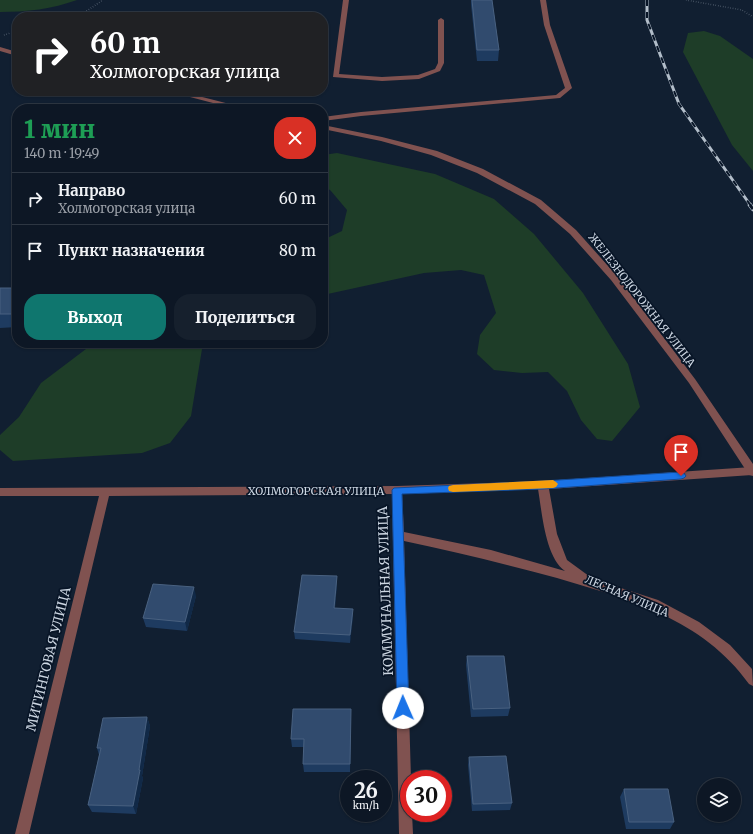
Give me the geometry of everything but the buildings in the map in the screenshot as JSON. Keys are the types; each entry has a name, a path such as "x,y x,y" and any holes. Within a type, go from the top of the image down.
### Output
{"street":[{"path":"346,0 335,76 382,79 419,77 438,70 441,63 440,20"},
{"path":"328,118 558,97 569,88 547,25 543,0"},
{"path":"0,50 12,53"},
{"path":"191,96 224,104"},
{"name":"ЖЕЛЕЗНОДОРОЖНАЯ УЛИЦА","path":"328,128 382,139 434,153 480,171 538,202 573,232 614,278 692,381 753,471"},
{"name":"ХОЛМОГОРСКАЯ УЛИЦА","path":"0,492 397,490 543,485 753,471"},
{"name":"ЛЕСНАЯ УЛИЦА","path":"543,485 551,534 562,563 589,582 654,604 695,626 726,649 753,680"},
{"name":"КОММУНАЛЬНАЯ УЛИЦА","path":"397,490 406,834"},
{"name":"МИТИНГОВАЯ УЛИЦА","path":"22,834 104,492"},
{"path":"399,535 491,555 589,582"}],"path":[{"path":"85,12 103,0"},
{"path":"686,0 742,10 753,17"},
{"path":"0,37 12,33"}],"green space":[{"path":"0,0 77,0 58,6 39,9 0,12"},
{"path":"704,31 720,36 753,59 753,171 732,145 683,52 688,33"},
{"path":"337,153 435,174 494,199 534,234 583,293 628,364 640,407 612,441 597,439 581,420 567,391 548,372 522,373 494,370 477,354 480,335 496,313 484,275 461,270 424,273 328,294 328,238 342,231 347,210 328,188 328,154"},
{"path":"202,348 191,416 170,443 142,453 13,461 0,450 0,435 19,417 41,383 86,349"}],"railway":[{"path":"647,0 647,20 679,104 751,206"},
{"path":"750,205 753,209"}],"slow traffic":[{"path":"453,488 553,484"}],"route":[{"path":"403,708 397,490 543,485 681,476"}]}
